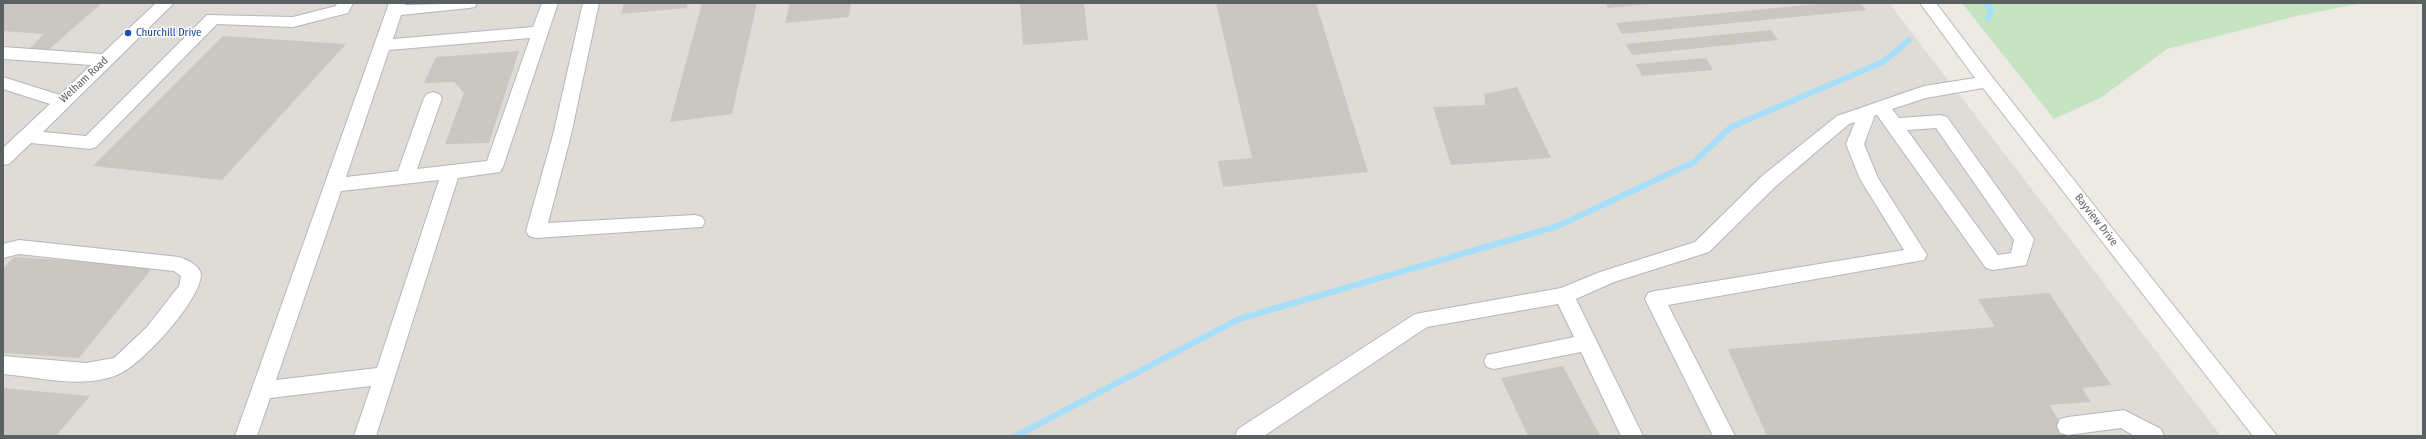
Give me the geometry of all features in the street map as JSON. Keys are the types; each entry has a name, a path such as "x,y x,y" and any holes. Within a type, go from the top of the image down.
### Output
{"street":[{"name":"Welham Road","path":"3,159 61,101 166,3"},
{"path":"26,136 90,143 213,19 294,22 342,9 345,3"},
{"path":"246,436 396,7 469,3"},
{"path":"333,185 494,167 550,3"},
{"path":"591,3 562,135 536,231 695,222"},
{"name":"Bayview Drive","path":"1928,3 1987,82 2266,436"},
{"path":"382,44 540,32"},
{"path":"3,53 106,60"},
{"path":"1246,436 1422,320 1564,295 1607,277 1702,247 1769,181 1843,120 1924,92 1987,82"},
{"path":"3,83 61,101"},
{"path":"405,177 433,98"},
{"path":"1875,109 1894,125 1993,263 2019,260 2024,239 1941,121 1894,125"},
{"path":"1724,436 1655,299 1916,255 1869,179 1855,144 1875,109"},
{"path":"365,436 451,172"},
{"path":"3,251 19,247 179,264 191,274 188,288 134,354 112,369 93,372 3,365"},
{"path":"1564,295 1632,436"},
{"path":"1494,361 1587,344"},
{"path":"262,390 384,376"},
{"path":"2068,426 2124,418 2153,436"}],"shaded area":[{"path":"3,3 1889,3 2221,436 3,436"}],"green space":[{"path":"1962,3 2362,3 2301,15 2167,49 2102,97 2054,119"}],"building":[{"path":"3,3 102,3 47,51 29,49 44,34 3,31"},
{"path":"624,3 688,3 687,8 621,14"},
{"path":"702,3 757,3 732,114 670,122"},
{"path":"790,3 851,3 849,17 785,23"},
{"path":"1020,3 1084,3 1088,40 1023,45"},
{"path":"1216,3 1316,3 1368,172 1223,187 1218,161 1252,158"},
{"path":"1606,3 1651,3 1651,4 1608,8"},
{"path":"1829,3 1860,3 1866,10 1622,34 1616,23"},
{"path":"1771,30 1778,40 1632,55 1626,44"},
{"path":"223,36 346,44 222,180 93,166"},
{"path":"519,51 489,143 445,144 464,93 454,82 424,83 436,57"},
{"path":"1706,58 1713,70 1642,76 1636,64"},
{"path":"1517,87 1551,158 1451,165 1433,107 1485,105 1484,94"},
{"path":"14,257 154,266 79,358 3,353 3,269"},
{"path":"2049,293 2111,385 2082,388 2091,402 2049,405 2069,436 1767,436 1728,349 1995,327 1978,299"},
{"path":"1563,366 1600,436 1528,436 1501,378"},
{"path":"3,388 90,396 56,436 3,436"}],"waterway":[{"path":"1985,3 1992,10 1988,18"},
{"path":"1016,436 1239,319 1558,226 1694,162 1731,127 1883,62 1909,40"}],"place":[{"name":"Churchill Drive","path":"128,33"}]}
